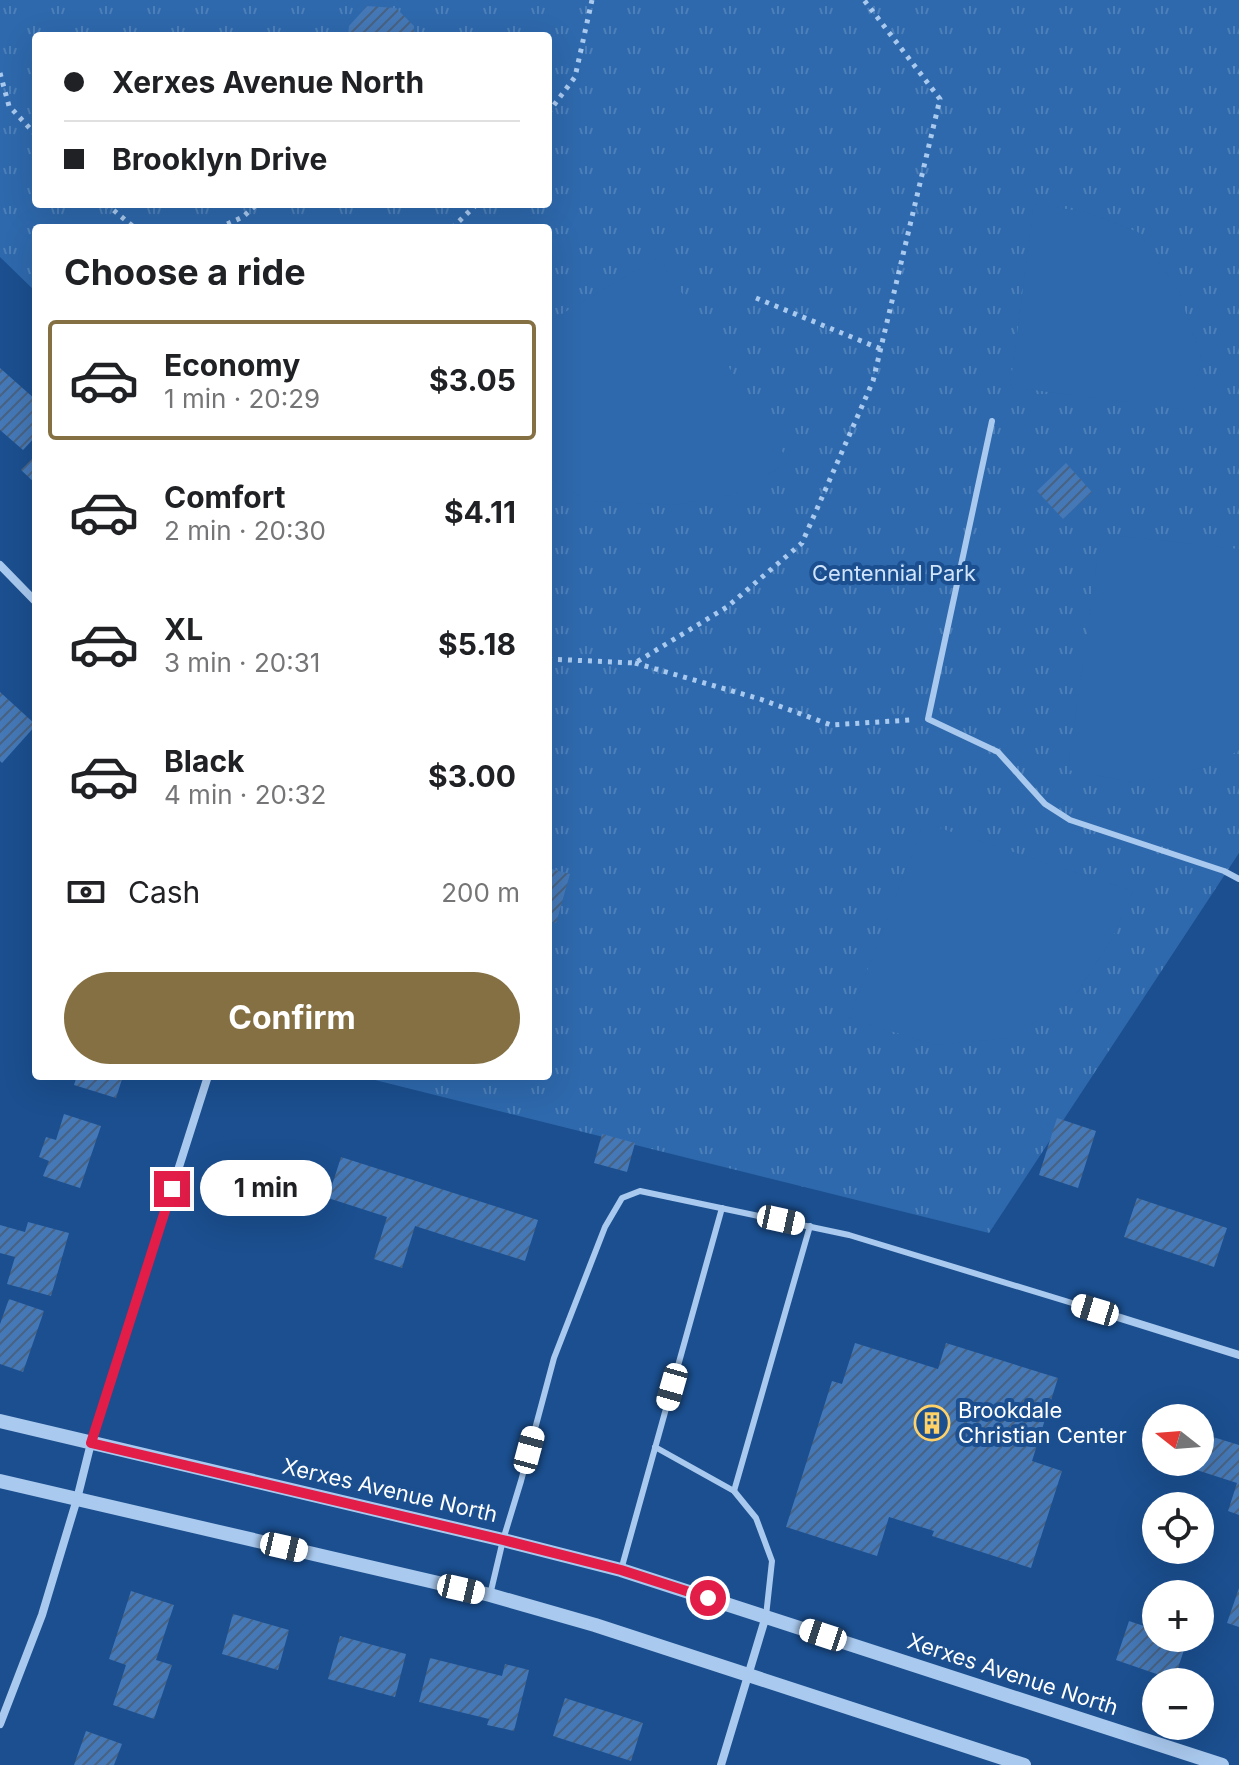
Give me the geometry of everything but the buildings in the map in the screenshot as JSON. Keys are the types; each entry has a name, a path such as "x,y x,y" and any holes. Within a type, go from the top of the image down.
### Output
{"street":[{"path":"0,565 32,598"},
{"path":"0,1724 42,1615 91,1443 207,1080"},
{"path":"1095,1310 1239,1355"},
{"name":"Xerxes Avenue North","path":"0,1421 621,1570 1222,1765"},
{"path":"0,1481 490,1595 595,1625 1024,1765"},
{"path":"721,1765 766,1616"}],"lane":[{"path":"992,421 928,719 998,752 1045,804 1070,820 1224,871 1239,879"},
{"path":"490,1595 554,1358 605,1227 622,1198 640,1191 849,1235 1095,1310"},
{"path":"621,1570 722,1208"},
{"path":"734,1491 810,1226"},
{"path":"655,1447 734,1491 756,1518 772,1561 766,1616"}],"path":[{"path":"552,108 575,77 592,0"},
{"path":"635,663 727,607 802,543 873,381 940,99 864,0"},
{"path":"0,73 9,106 32,131"},
{"path":"111,208 130,224"},
{"path":"227,224 243,217 253,208"},
{"path":"456,224 473,208"},
{"path":"756,298 881,349"},
{"path":"552,659 635,663 760,699 831,725 928,719"}],"green space":[{"name":"Centennial Park","path":"0,0 1239,0 1239,853 989,1233 375,1080 552,1080 552,224 32,224 32,288 0,257"},
{"path":"1034,204 1086,212 1138,232 1178,290 1202,359 1188,410 1010,387"},
{"path":"659,257 789,462 735,494 674,505 588,501 552,479 552,320"},
{"path":"1101,534 1239,549 1239,750 1215,765 1136,783 1068,770"},
{"path":"924,823 1133,891 1113,937 1073,999 1009,1038 935,1045 849,1018"}],"place":[{"name":"Brookdale Christian Center","path":"932,1423"}],"route":[{"path":"172,1189 91,1443 503,1540 621,1570 708,1598"}]}
